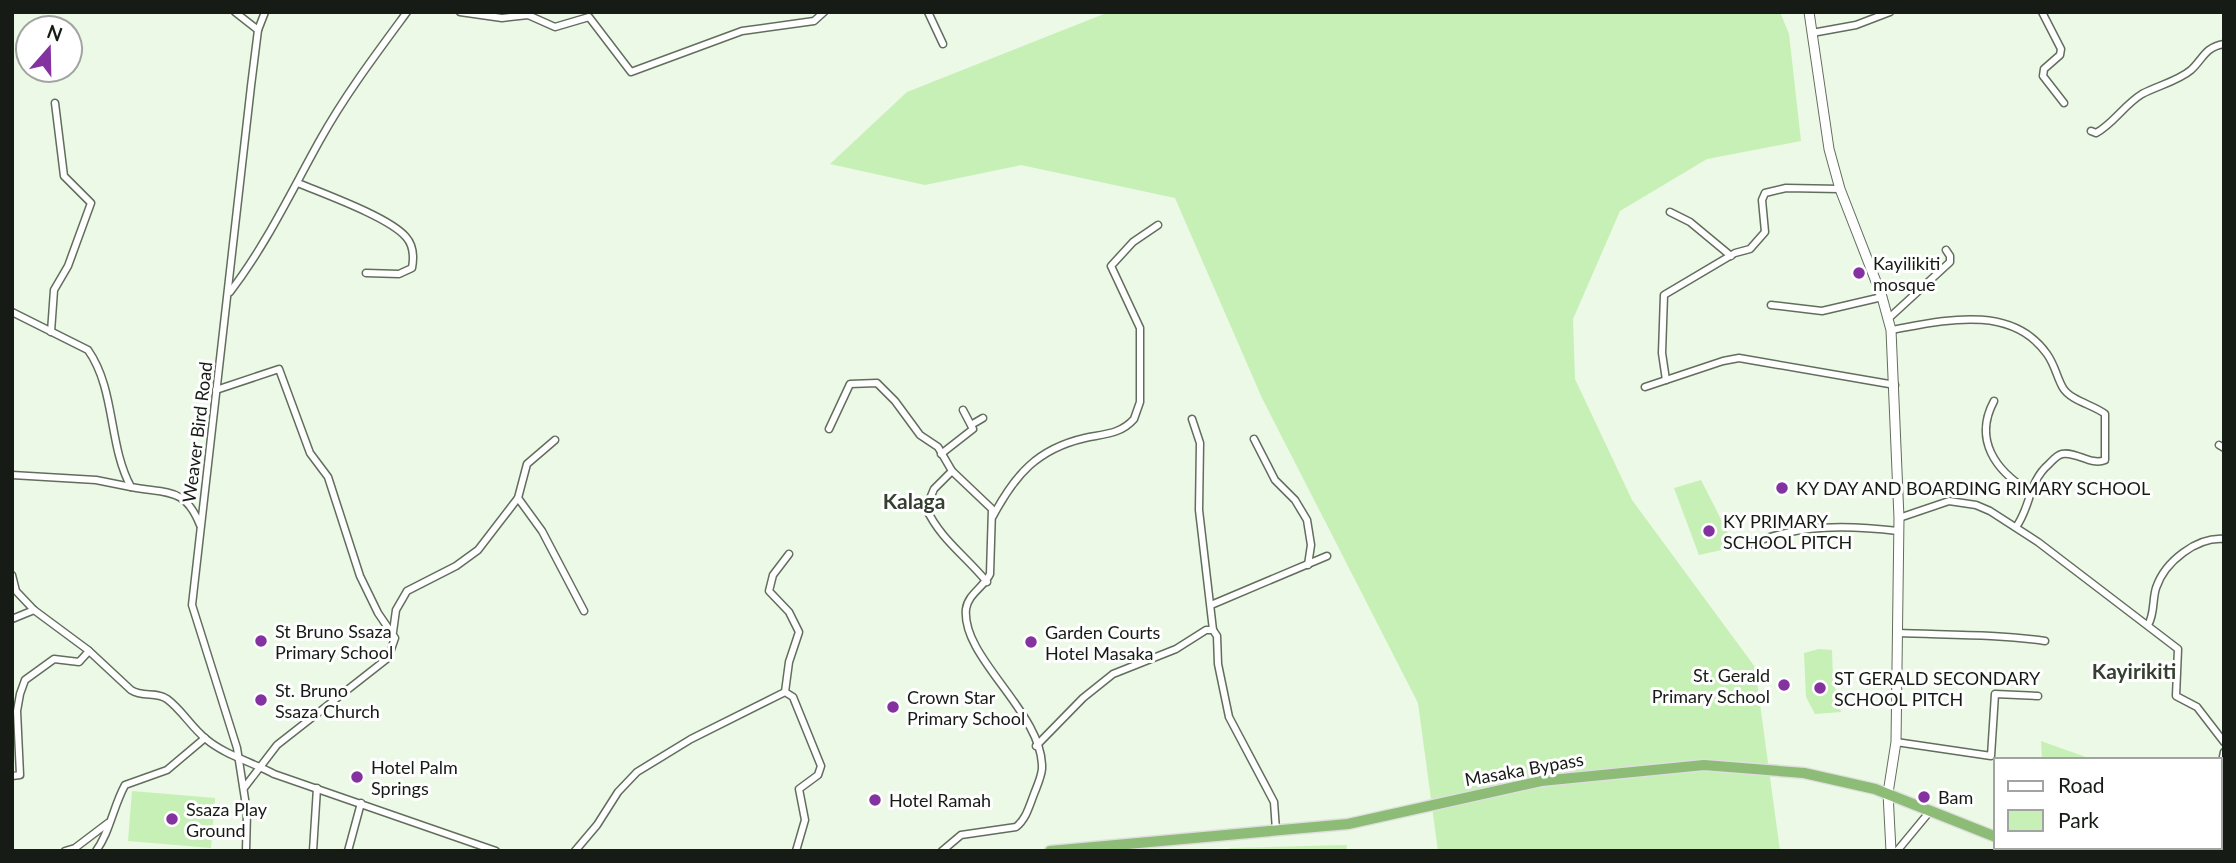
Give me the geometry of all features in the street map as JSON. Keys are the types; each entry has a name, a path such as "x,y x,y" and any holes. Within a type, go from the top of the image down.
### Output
{"highway":[{"name":"Masaka Bypass","path":"1050,851 1276,832 1388,817 1541,781 1704,765 1804,772 1888,793 1994,836"}],"main road":[{"path":"1809,12 1827,136 1840,189 1882,297 1891,330 1896,385 1899,518 1896,742 1888,793 1891,851"}],"street":[{"path":"235,12 258,30"},
{"name":"Weaver Bird Road","path":"246,851 244,788 239,758 191,605 258,30 265,12"},
{"path":"229,293 256,258 358,77 407,12"},
{"path":"460,12 502,18 528,15 555,27 589,17 631,72 687,53 725,36 775,24 814,21 824,12"},
{"path":"928,12 943,44"},
{"path":"1812,33 1856,25 1890,12"},
{"path":"2042,12 2061,49 2060,55 2044,69 2043,76 2064,103"},
{"path":"2091,131 2096,133 2104,129 2140,95 2191,69 2199,57 2213,46 2224,44"},
{"path":"51,331 54,290 68,266 91,203 64,176 55,103"},
{"path":"298,183 345,202 406,237 413,252 412,268 400,274 366,273"},
{"path":"1666,380 1662,353 1664,295 1731,256 1750,249 1763,235 1762,200 1765,193 1786,188 1840,189"},
{"path":"1670,212 1690,222 1731,256"},
{"path":"942,851 961,835 1009,830 1021,823 1041,775 1036,746 1013,698 973,639 967,620 970,598 987,582 990,574 993,516 1012,481 1025,467 1072,442 1111,434 1134,419 1140,402 1140,328 1111,265 1133,242 1158,225"},
{"path":"1889,318 1950,261 1951,256 1946,250"},
{"path":"1771,305 1822,311 1882,297"},
{"path":"12,312 80,345 95,359 119,461 131,487"},
{"path":"1891,330 1964,319 1983,319 2012,326 2046,352 2069,393 2105,414 2105,460 2099,463 2062,454 2040,471 2029,491 2024,515 2015,527"},
{"path":"1645,387 1723,361 1748,358 1896,385"},
{"path":"216,390 279,369 310,453 325,471 360,576 378,613 393,634"},
{"path":"829,429 850,384 877,383 895,401 920,435 987,504 993,516"},
{"path":"1994,401 1987,416 1989,449 2006,477 2029,491"},
{"path":"941,454 973,429 963,410"},
{"path":"971,425 983,418"},
{"path":"1192,419 1200,443 1199,510 1213,630 1217,636 1219,664 1229,716 1274,802 1276,832"},
{"path":"1254,439 1276,480 1296,500 1307,520 1311,545 1308,565"},
{"path":"244,788 285,738 324,711 388,657 394,644 396,610 407,591 456,566 478,550 518,498 527,464 555,440"},
{"path":"953,471 934,489 926,508 940,534 964,554 987,582"},
{"path":"12,475 96,480 181,496 189,501 200,526"},
{"path":"518,498 542,531 584,611"},
{"path":"1899,518 1949,501 1962,502 1990,511 2015,527 2178,649 2176,696 2197,707 2224,742"},
{"path":"1750,544 1775,534 1806,528 1839,526 1898,531"},
{"path":"2148,625 2153,615 2158,583 2168,568 2196,543 2206,539 2224,539"},
{"path":"785,692 789,662 799,632 789,612 769,591 773,575 789,554"},
{"path":"1211,606 1326,556"},
{"path":"12,575 18,595 139,695 155,694 167,698 205,738 239,758 496,851"},
{"path":"12,619 34,610"},
{"path":"1036,746 1083,698 1113,674 1175,649 1206,630 1213,630"},
{"path":"1897,633 1959,636 1994,634 2045,641"},
{"path":"12,776 20,775 17,711 25,680 54,659 79,663 89,651"},
{"path":"575,851 597,825 618,792 637,772 691,739 785,692"},
{"path":"785,692 793,697 821,766 818,775 799,789 805,820 796,851"},
{"path":"1896,742 1991,756 1992,701 1995,694 2038,696"},
{"path":"65,851 75,848 107,822 128,783 167,769 205,738"},
{"path":"313,851 317,788"},
{"path":"348,851 361,803"},
{"path":"1896,851 1931,810"},
{"path":"96,851 107,836 107,822"}],"green space":[{"path":"1109,12 1780,12 1789,34 1801,141 1707,159 1620,211 1573,319 1575,379 1632,500 1755,667 1780,851 1438,851 1418,703 1262,398 1175,198 1021,165 925,185 830,164 907,92"},
{"name":"KY PRIMARY SCHOOL PITCH","path":"1701,480 1735,547 1699,555 1674,488"},
{"name":"ST GERALD SECONDARY SCHOOL PITCH","path":"1819,649 1832,650 1833,679 1841,712 1815,714 1806,697 1804,653"},
{"path":"2041,741 2088,758 2042,758"},
{"name":"Ssaza Play Ground","path":"132,791 215,798 211,848 128,841"},
{"path":"1347,845 1346,851 1221,851 1231,848"}],"place":[{"name":"Kayilikiti mosque","path":"1859,273"},
{"name":"KY DAY AND BOARDING RIMARY SCHOOL","path":"1782,488"},
{"name":"KY PRIMARY SCHOOL PITCH","path":"1709,531"},
{"name":"St Bruno Ssaza Primary School","path":"261,641"},
{"name":"Garden Courts Hotel Masaka","path":"1031,642"},
{"name":"St. Gerald Primary School","path":"1784,685"},
{"name":"ST GERALD SECONDARY SCHOOL PITCH","path":"1820,688"},
{"name":"St. Bruno Ssaza Church","path":"261,700"},
{"name":"Crown Star Primary School","path":"893,707"},
{"name":"Hotel Palm Springs","path":"357,777"},
{"name":"Bam","path":"1924,797"},
{"name":"Hotel Ramah","path":"875,800"},
{"name":"Ssaza Play Ground","path":"172,819"}],"district":[{"name":"Kalaga","path":"914,500"},
{"name":"Kayirikiti","path":"2134,670"}]}
